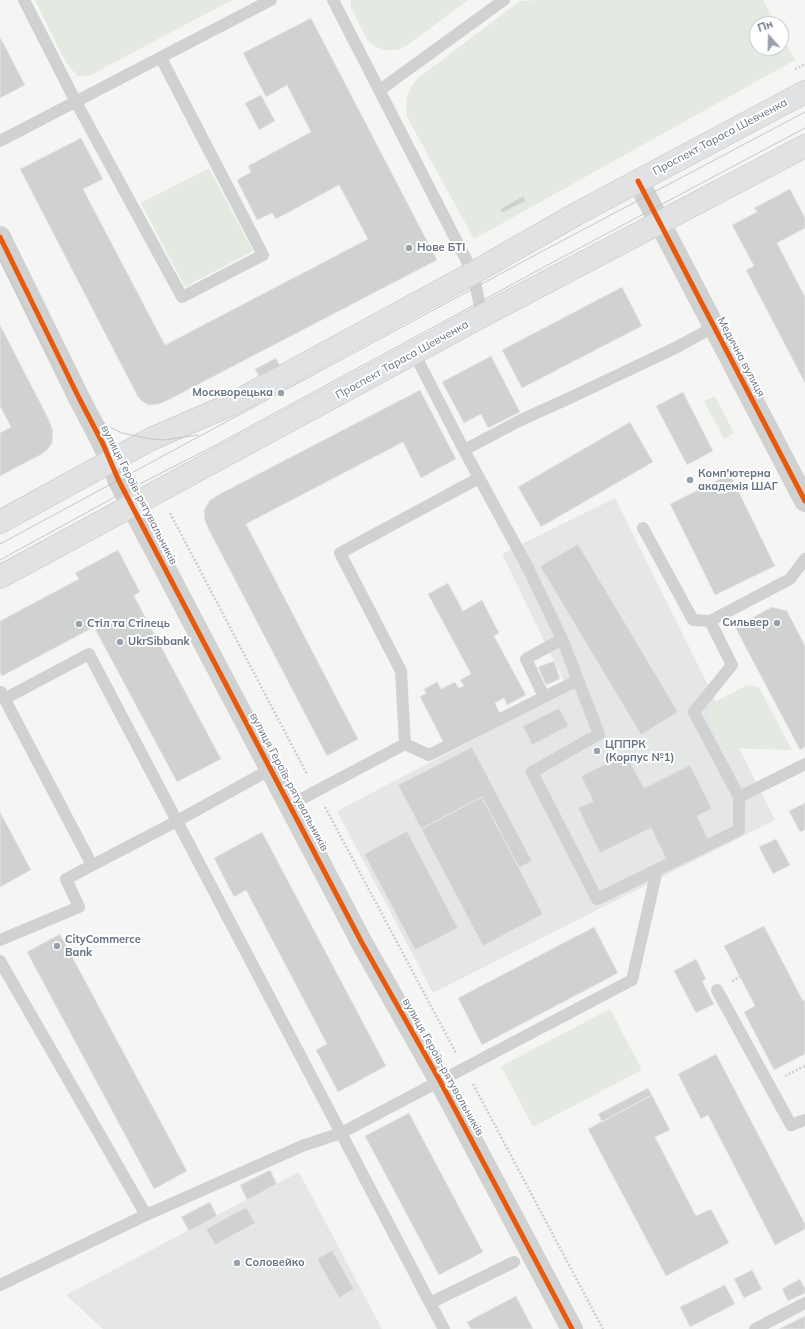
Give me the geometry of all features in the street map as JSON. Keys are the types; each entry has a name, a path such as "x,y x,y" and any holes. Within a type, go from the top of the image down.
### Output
{"main road":[{"name":"Проспект Тараса Шевченка","path":"0,522 151,439 232,404 472,273 580,212 805,92"},
{"name":"Проспект Тараса Шевченка","path":"0,577 482,316 805,146"}],"street":[{"name":"Медична вулиця","path":"638,181 805,500"},
{"name":"вулиця Героїв-рятувальників","path":"0,237 103,444 110,462 132,506 362,943 440,1081 572,1329"}],"lane":[{"path":"24,0 76,102 182,297 263,255 161,58"},
{"path":"0,142 271,0"},
{"path":"333,0 472,273 482,316"},
{"path":"380,90 504,0"},
{"path":"464,450 521,420 650,360 714,327"},
{"path":"414,353 464,450 528,568 562,639 599,734 532,772 597,899 739,830 739,797 694,712 732,666 710,621"},
{"path":"405,744 402,671 340,552 479,478"},
{"path":"643,528 693,620 710,621 790,579 805,559"},
{"path":"544,697 526,659 562,639"},
{"path":"92,865 2,695 89,654 444,1329"},
{"path":"405,744 430,756 578,680"},
{"path":"290,805 405,744"},
{"path":"739,797 805,764"},
{"path":"0,940 79,907 66,879 177,821 271,769"},
{"path":"0,1285 146,1215 302,1146 340,1133 632,980 657,870"},
{"path":"0,962 146,1215"},
{"path":"717,990 791,1125 805,1120"},
{"path":"430,1303 514,1262"},
{"path":"755,1329 805,1303"}],"path":[{"path":"170,514 603,1329"},
{"path":"769,1084 805,1066"}],"shaded area":[{"path":"35,0 232,0 89,76 77,76 64,59"},
{"path":"351,0 468,0 409,44 398,50 384,50 374,46 366,38 351,7"},
{"path":"763,0 772,16 749,16 749,56 789,56 789,49 795,60 474,239 407,117 407,97 411,87 417,79 520,1"},
{"path":"209,168 253,251 185,287 141,203"},
{"path":"715,396 734,433 724,439 704,401"},
{"name":"ЦППРК (Корпус №1)","path":"615,498 775,820 433,993 337,811 568,690 502,554"},
{"path":"747,685 759,687 792,750 724,748 712,727 708,712 715,702"},
{"path":"610,1009 642,1070 533,1127 501,1066"},
{"name":"Соловейко","path":"299,1172 382,1329 103,1329 66,1295"}],"building":[{"path":"311,18 437,260 170,399 159,404 149,405 138,397 20,169 81,138 103,179 83,189 165,345 368,239 339,185 276,219 272,213 257,220 237,180 251,172 248,166 311,132 287,85 266,97 243,53"},
{"path":"0,37 25,85 0,98"},
{"path":"261,95 275,121 259,130 245,103"},
{"path":"790,189 805,218 805,228 777,243 805,297 805,383 746,270 754,266 732,225 757,212 754,208"},
{"path":"523,196 526,201 502,213 500,209"},
{"path":"622,287 642,326 522,388 502,350"},
{"path":"0,325 48,418 53,431 52,443 48,449 42,454 0,476 0,433 11,427 0,406"},
{"path":"491,356 520,412 488,428 481,414 464,423 442,382"},
{"path":"276,358 282,370 261,381 255,369"},
{"path":"420,390 456,459 421,478 403,442 246,524 358,739 327,756 209,530 205,521 204,510 210,500 218,495"},
{"path":"683,392 713,451 687,465 656,406"},
{"path":"630,422 653,462 541,527 518,487"},
{"path":"730,474 775,566 715,595 670,504"},
{"path":"578,544 678,712 641,735 540,566"},
{"path":"118,550 140,592 134,596 221,759 177,782 94,627 2,676 0,672 0,621 79,579 75,573"},
{"path":"448,583 463,611 482,600 499,633 494,636 526,695 507,705 504,698 495,703 502,718 446,747 420,697 426,693 424,689 437,682 441,689 455,682 459,688 464,686 460,680 471,674 428,594"},
{"path":"772,607 787,611 805,646 805,747 800,750 735,627"},
{"path":"554,661 560,679 546,685 538,667"},
{"path":"559,708 569,726 532,745 523,726"},
{"path":"472,747 532,861 519,868 482,797 421,829 398,785"},
{"path":"626,754 644,788 690,765 712,809 697,816 710,843 668,863 651,828 600,853 578,808 593,801 581,776"},
{"path":"482,797 543,914 483,946 421,829"},
{"path":"805,803 805,830 800,832 789,811"},
{"path":"0,812 31,870 0,887"},
{"path":"407,831 458,928 415,950 364,854"},
{"path":"262,832 386,1066 338,1092 316,1050 327,1044 246,890 234,897 214,858"},
{"path":"776,839 790,865 773,874 759,847"},
{"path":"764,926 803,1001 805,1000 805,1054 774,1070 744,1012 755,1006 724,946"},
{"path":"594,927 618,973 482,1045 458,998"},
{"path":"60,934 187,1171 154,1189 27,952"},
{"path":"696,959 706,979 702,981 714,1004 696,1013 674,971"},
{"path":"716,1054 805,1224 805,1229 775,1245 708,1115 701,1119 678,1074"},
{"path":"648,1088 652,1095 602,1122 598,1114"},
{"path":"652,1095 670,1130 655,1137 696,1216 711,1209 729,1243 666,1276 588,1129"},
{"path":"409,1113 483,1252 439,1275 365,1136"},
{"path":"270,1170 277,1184 247,1200 240,1185"},
{"path":"210,1202 217,1216 189,1231 181,1217"},
{"path":"246,1207 255,1223 215,1245 206,1229"},
{"path":"332,1250 354,1289 339,1298 317,1259"},
{"path":"752,1270 762,1289 744,1298 734,1279"},
{"path":"800,1279 805,1289 805,1293 788,1301 782,1289"},
{"path":"725,1285 735,1304 690,1327 680,1307"},
{"path":"516,1296 533,1329 471,1329 467,1322"},
{"path":"805,1316 805,1329 779,1329"}],"tram line":[{"path":"0,544 539,253 805,112"},
{"path":"0,560 124,492 214,446 805,128"},
{"path":"0,260 60,378 107,426 122,433 151,439 164,440 198,435"}],"cycle path":[{"path":"638,181 805,501"},
{"path":"0,237 103,444 118,479 132,506 362,943 440,1081 572,1329"}],"place":[{"name":"Нове БТІ","path":"409,248"},
{"name":"Москворецька","path":"281,393"},
{"name":"Комп'ютерна академія ШАГ","path":"690,480"},
{"name":"Сильвер","path":"777,623"},
{"name":"Стіл та Стілець","path":"79,624"},
{"name":"UkrSibbank","path":"120,642"},
{"name":"ЦППРК (Корпус №1)","path":"597,751"},
{"name":"CityCommerce Bank","path":"57,946"},
{"name":"Соловейко","path":"237,1263"}]}
